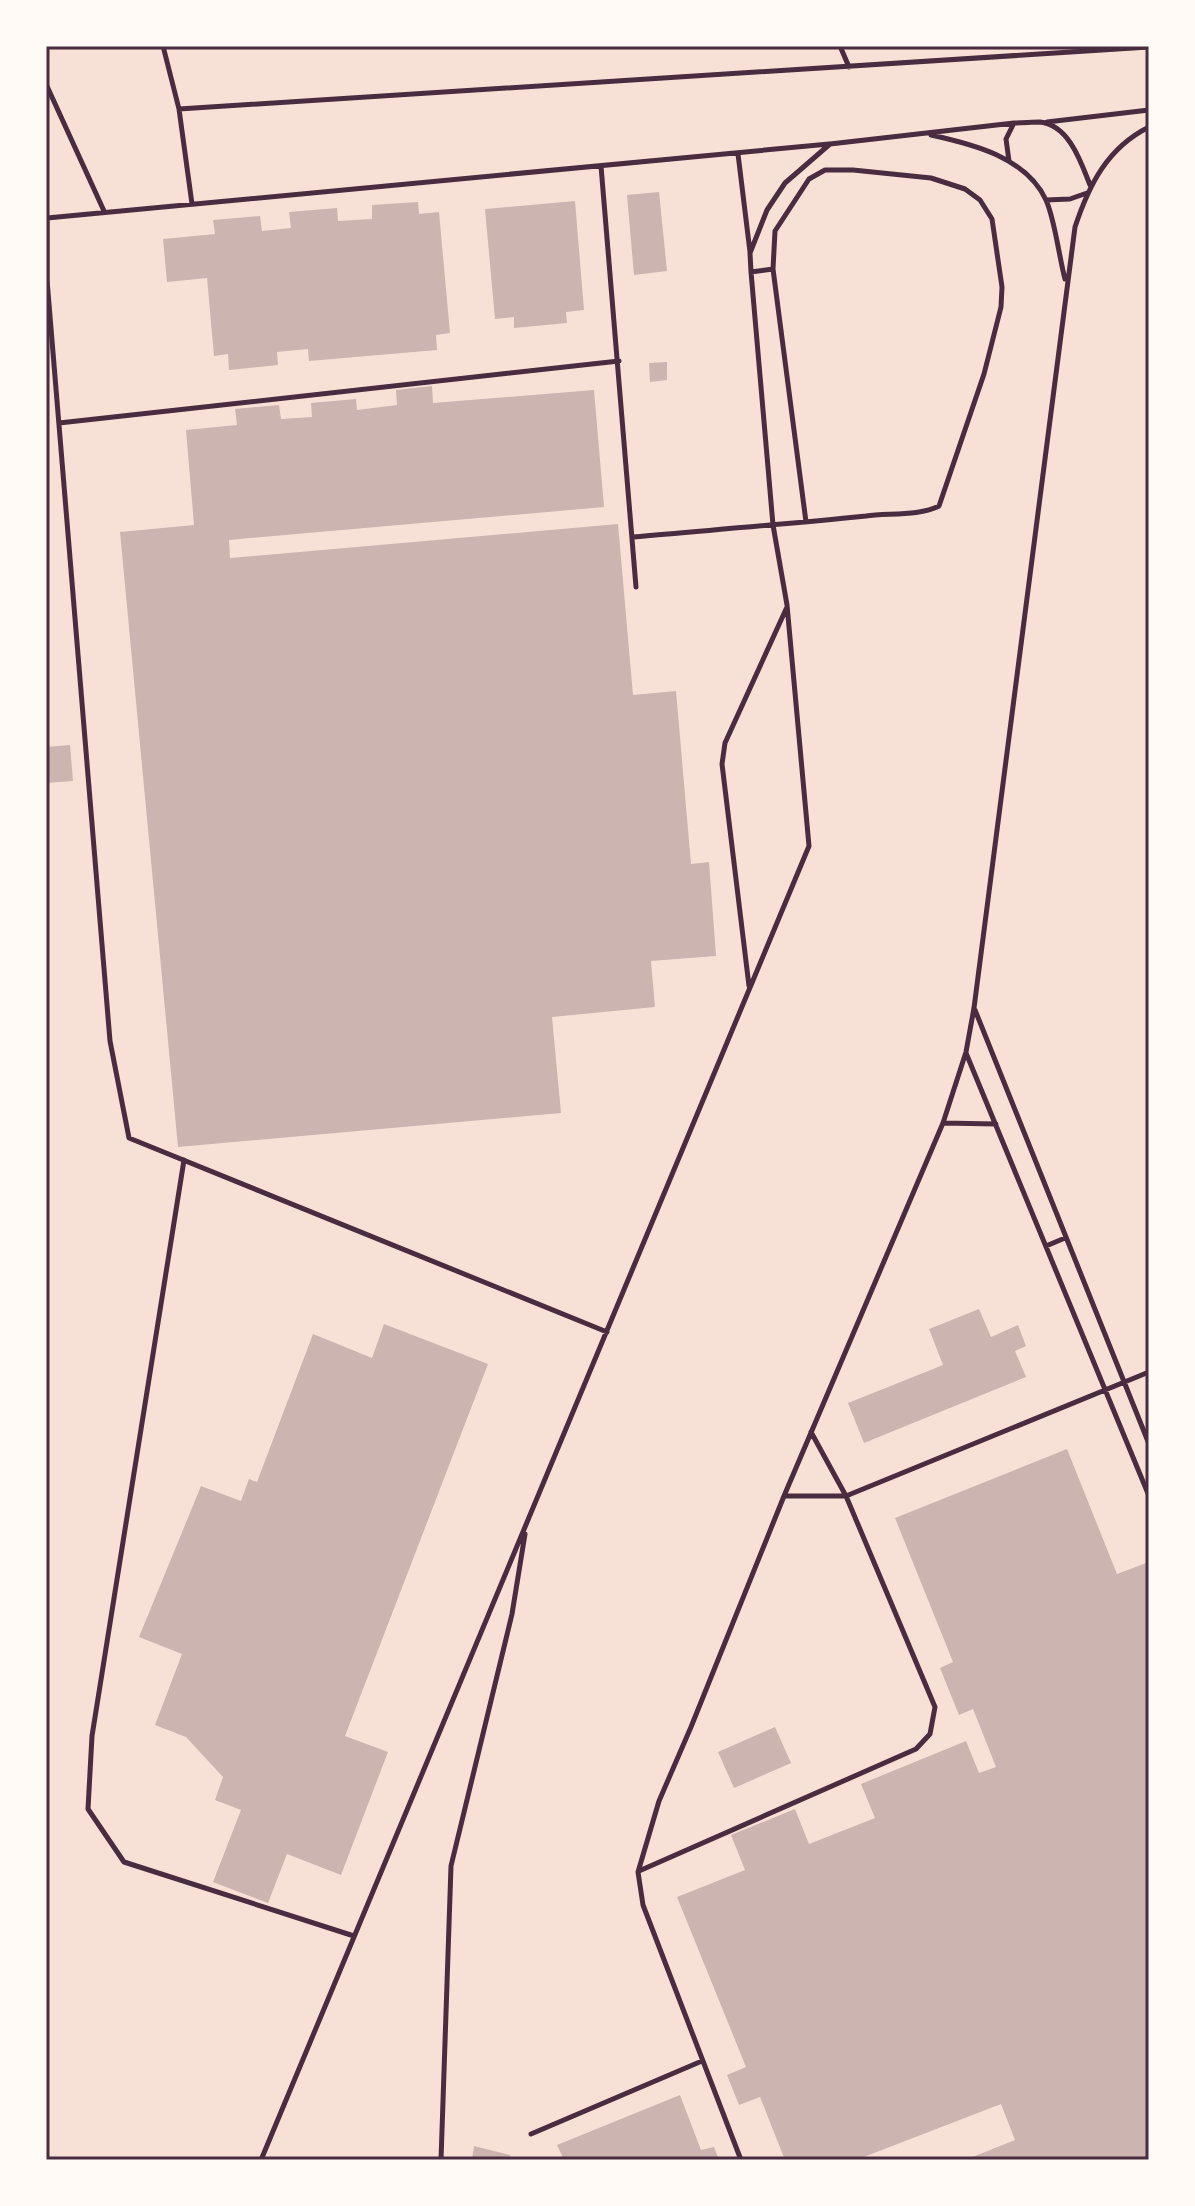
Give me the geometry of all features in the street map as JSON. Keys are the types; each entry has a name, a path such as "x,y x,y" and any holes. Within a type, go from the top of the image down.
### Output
{"lane":[{"path":"163,46 179,109 192,204"},
{"path":"840,46 849,67"},
{"path":"179,109 1149,47"},
{"path":"46,84 104,211"},
{"path":"607,1332 129,1138 110,1041 47,280 47,218 738,154 928,134 957,128 1149,110"},
{"path":"1044,122 1061,131 1072,145 1090,185"},
{"path":"1009,162 1006,139 1014,123"},
{"path":"741,2160 643,1905 638,1872 659,1801 784,1496 943,1123 966,1052 1075,227 1090,185 1110,155 1136,133 1149,127"},
{"path":"928,134 962,142 1009,162 1023,172 1046,200 1066,284"},
{"path":"750,253 767,210 785,183 830,144"},
{"path":"261,2160 809,846 787,605 773,525 750,253 738,154"},
{"path":"601,166 636,587"},
{"path":"633,537 806,522 939,506 984,374 1001,307 1002,287 992,219 980,200 965,189 931,178 825,170 809,179 775,231 773,269 806,522"},
{"path":"1046,200 1070,199 1087,193"},
{"path":"751,272 773,269"},
{"path":"59,423 619,361"},
{"path":"749,987 722,764 725,743 787,605"},
{"path":"974,1008 1149,1444"},
{"path":"966,1052 1149,1496"},
{"path":"943,1123 996,1124"},
{"path":"184,1160 92,1736 88,1809 124,1862 354,1936"},
{"path":"1046,1246 1065,1238"},
{"path":"784,1496 846,1496 1149,1372"},
{"path":"638,1872 916,1749 930,1734 935,1707 846,1496 811,1432"},
{"path":"441,2160 451,1866 512,1614 527,1523"},
{"path":"531,2134 702,2061"}],"building":[{"path":"659,192 667,271 634,275 627,195"},
{"path":"575,201 584,310 566,312 567,323 514,328 514,317 495,319 485,209"},
{"path":"418,202 419,214 439,212 450,333 436,335 437,350 309,361 308,349 277,352 278,365 229,370 228,354 214,356 207,278 167,282 163,239 215,234 213,220 260,216 262,231 291,228 289,212 337,208 338,221 372,219 372,205"},
{"path":"667,362 667,380 650,382 649,363"},
{"path":"432,386 433,403 594,390 604,507 229,540 230,558 618,524 633,695 676,691 691,864 709,862 716,956 651,961 655,1007 552,1017 561,1113 178,1147 120,532 194,525 186,430 237,425 235,409 279,405 281,419 312,417 311,403 356,399 357,410 397,405 396,390"},
{"path":"70,745 73,781 46,783 46,747"},
{"path":"979,1309 991,1337 1018,1325 1026,1346 1015,1351 1026,1377 864,1443 848,1403 943,1365 929,1329"},
{"path":"384,1324 488,1364 345,1736 388,1752 341,1875 287,1854 268,1903 213,1882 241,1810 215,1800 223,1777 186,1737 155,1725 182,1654 139,1637 201,1486 241,1501 249,1479 257,1482 313,1334 372,1358"},
{"path":"1067,1449 1117,1574 1149,1562 1149,2160 965,2160 1015,2140 1001,2104 856,2160 785,2160 760,2097 739,2105 727,2075 746,2067 677,1897 745,1870 731,1835 795,1809 809,1844 875,1818 861,1784 966,1741 979,1773 996,1767 973,1709 959,1715 940,1668 953,1662 895,1518"},
{"path":"775,1727 791,1763 734,1788 718,1752"},
{"path":"680,2095 701,2150 714,2147 719,2160 564,2160 557,2145"},
{"path":"474,2146 510,2155 509,2160 472,2160"}]}
